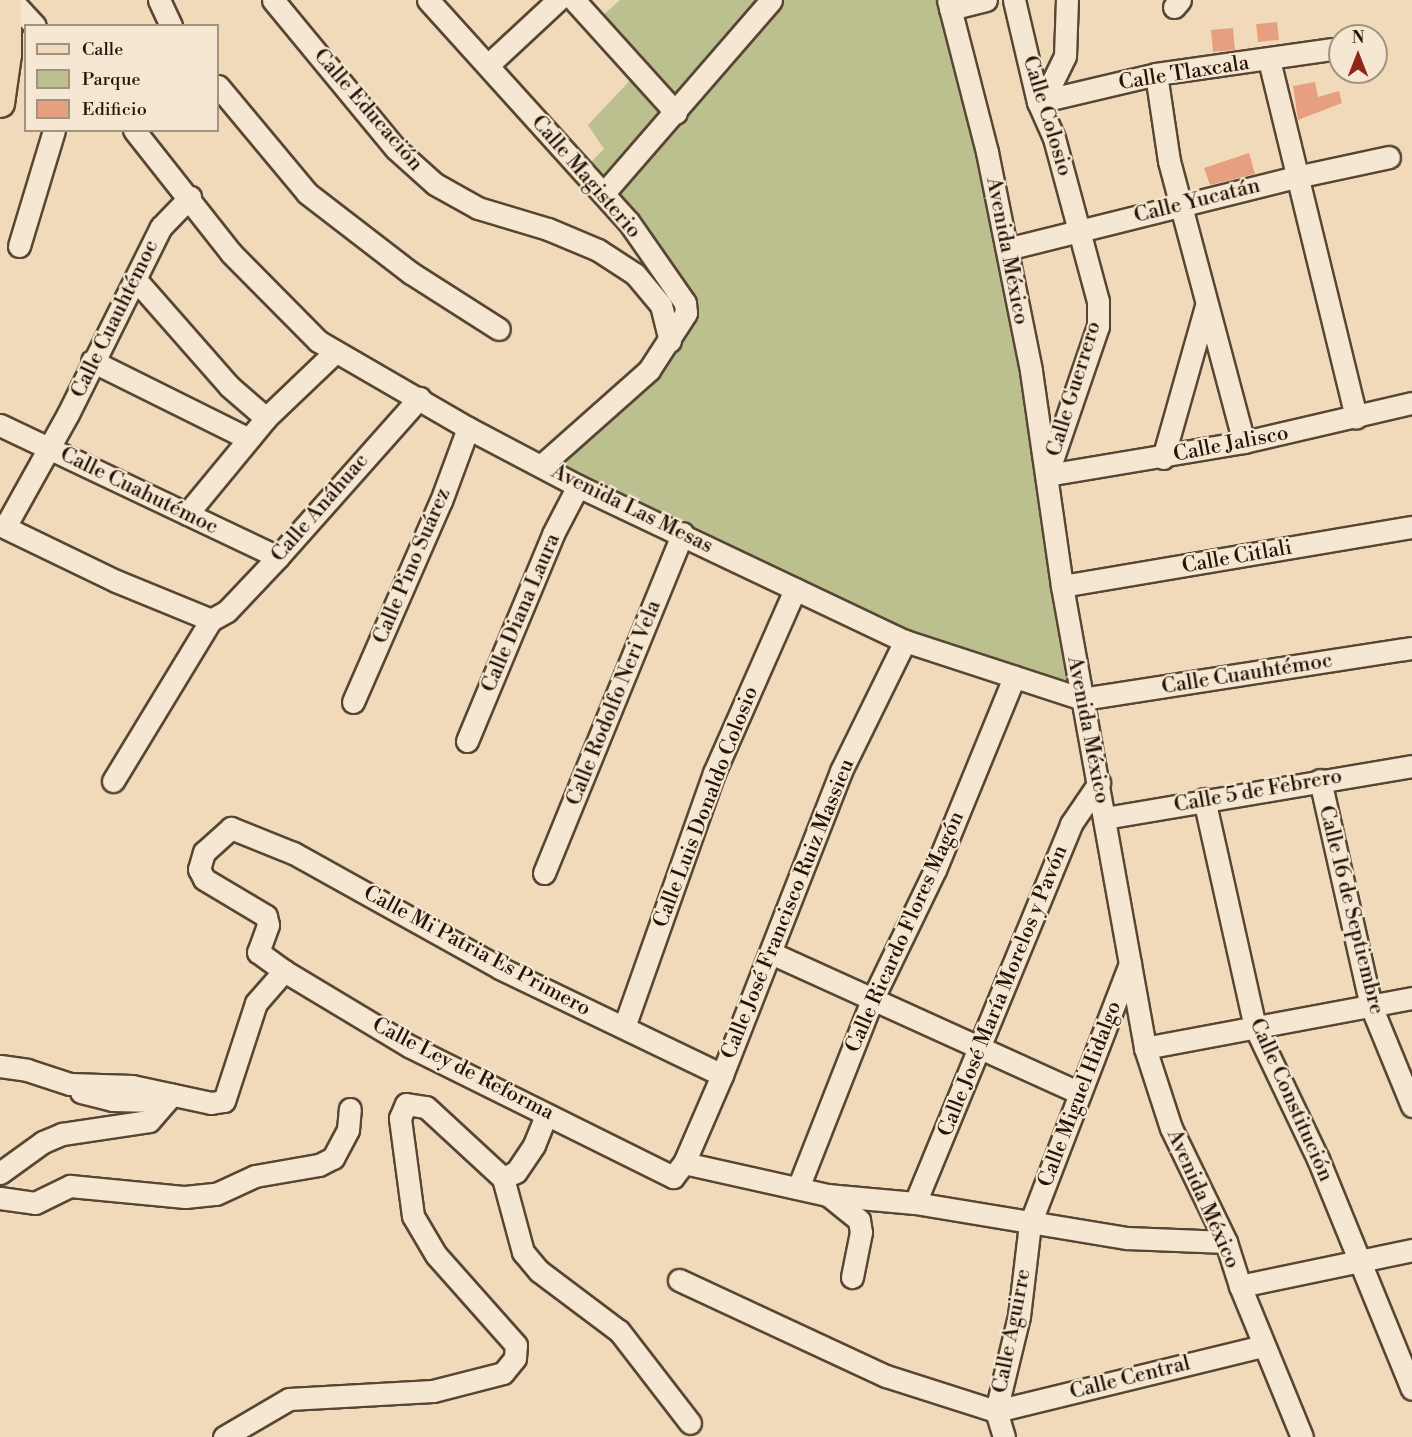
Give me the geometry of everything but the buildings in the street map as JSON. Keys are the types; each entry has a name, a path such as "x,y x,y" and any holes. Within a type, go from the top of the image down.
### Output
{"main road":[{"path":"0,103 7,54 9,0"}],"street":[{"path":"9,0 33,24"},
{"path":"159,0 170,24"},
{"name":"Calle Educación","path":"273,0 396,148 435,184 478,208 548,229 598,250 635,274 661,305 670,341"},
{"name":"Calle Magisterio","path":"428,0 628,221 685,303 686,313 670,341 649,370 542,465"},
{"path":"488,65 558,0"},
{"path":"574,0 676,113"},
{"path":"604,194 771,0"},
{"path":"949,4 986,0"},
{"name":"Calle Colosio","path":"1014,0 1041,101 1082,231"},
{"path":"1041,101 1065,56 1067,0"},
{"name":"Avenida México","path":"949,4 987,153 1007,249 1047,475 1062,586 1145,1048 1171,1128 1226,1242 1263,1346 1302,1437"},
{"name":"Calle Tlaxcala","path":"1041,101 1156,74 1269,60 1328,50"},
{"path":"1269,60 1356,418"},
{"path":"1156,74 1161,124 1180,205 1244,442"},
{"path":"219,87 306,193 411,273 499,329"},
{"path":"19,246 53,132"},
{"name":"Avenida Las Mesas","path":"136,132 190,197 231,253 318,341 335,352 468,428 578,486 683,533 905,641 1014,677"},
{"name":"Calle Yucatán","path":"1007,249 1296,177 1389,157"},
{"name":"Calle Cuauhtémoc","path":"2,526 48,447 136,280 161,227 190,197"},
{"name":"Calle Guerrero","path":"1047,475 1098,326 1098,301 1082,231"},
{"path":"136,280 229,386 266,418"},
{"path":"1163,458 1207,303"},
{"path":"187,514 266,418 335,352"},
{"path":"92,362 249,439"},
{"name":"Calle Anáhuac","path":"112,781 215,618 278,557 418,398"},
{"name":"Calle Jalisco","path":"1047,475 1163,458 1356,418 1412,403"},
{"name":"Calle Cuahutémoc","path":"0,425 278,557"},
{"name":"Calle Pino Suárez","path":"353,702 441,501 468,428"},
{"name":"Calle Diana Laura","path":"467,741 548,545 578,486"},
{"path":"2,526 116,582 215,618"},
{"name":"Calle Citlali","path":"1062,586 1412,527"},
{"name":"Calle Rodolfo Neri Vela","path":"544,873 683,533"},
{"name":"Calle Luis Donaldo Colosio","path":"624,1027 714,773 795,589"},
{"name":"Calle José Francisco Ruiz Massieu","path":"679,1170 722,1075 842,771 905,641"},
{"name":"Calle Cuauhtémoc","path":"1082,699 1412,648"},
{"path":"1014,677 1082,699"},
{"name":"Calle Ricardo Flores Magón","path":"798,1188 873,998 935,870 1014,677"},
{"name":"Calle 5 de Febrero","path":"1105,818 1204,799 1412,766"},
{"name":"Calle 16 de Septiembre","path":"1320,780 1371,1006 1412,1106"},
{"name":"Calle José María Morelos y Pavón","path":"915,1203 1071,824 1099,783"},
{"name":"Calle Constitución","path":"1204,799 1255,1027 1318,1159 1412,1389"},
{"name":"Calle Mi Patria Es Primero","path":"258,952 268,925 266,916 204,879 199,869 204,852 231,828 293,853 500,968 722,1075"},
{"name":"Calle Ley de Reforma","path":"258,952 284,971 409,1046 546,1115 554,1115 679,1170 798,1188 827,1195 915,1203 1030,1224 1127,1238 1226,1242"},
{"path":"771,953 1080,1093"},
{"name":"Calle Miguel Hidalgo","path":"1030,1224 1130,964"},
{"path":"0,1066 27,1070 70,1084 86,1096 170,1098 211,1103 224,1101 256,1004 284,971"},
{"path":"1145,1048 1412,998"},
{"path":"0,1173 43,1142 62,1134 149,1121 170,1098"},
{"path":"224,1437 289,1399 433,1391 503,1373 515,1358 516,1345 436,1255 412,1216 399,1136 400,1118 406,1104 426,1107 502,1178 523,1252 539,1271 619,1330 690,1423"},
{"path":"0,1198 21,1204 35,1203 70,1186 185,1197 216,1194 255,1176 319,1165 333,1158 348,1130 350,1109"},
{"path":"502,1178 516,1172 534,1144 546,1115"},
{"path":"827,1195 859,1220 861,1232 852,1277"},
{"name":"Calle Aguirre","path":"1004,1437 996,1411 1019,1316 1030,1224"},
{"path":"1240,1286 1412,1250"},
{"path":"679,1280 886,1376 996,1411"},
{"name":"Calle Central","path":"996,1411 1263,1346"}],"green space":[{"path":"620,0 948,0 987,152 1082,699 905,641 542,465 592,421 686,313 582,171 604,149 588,125 637,73 594,23"}]}
